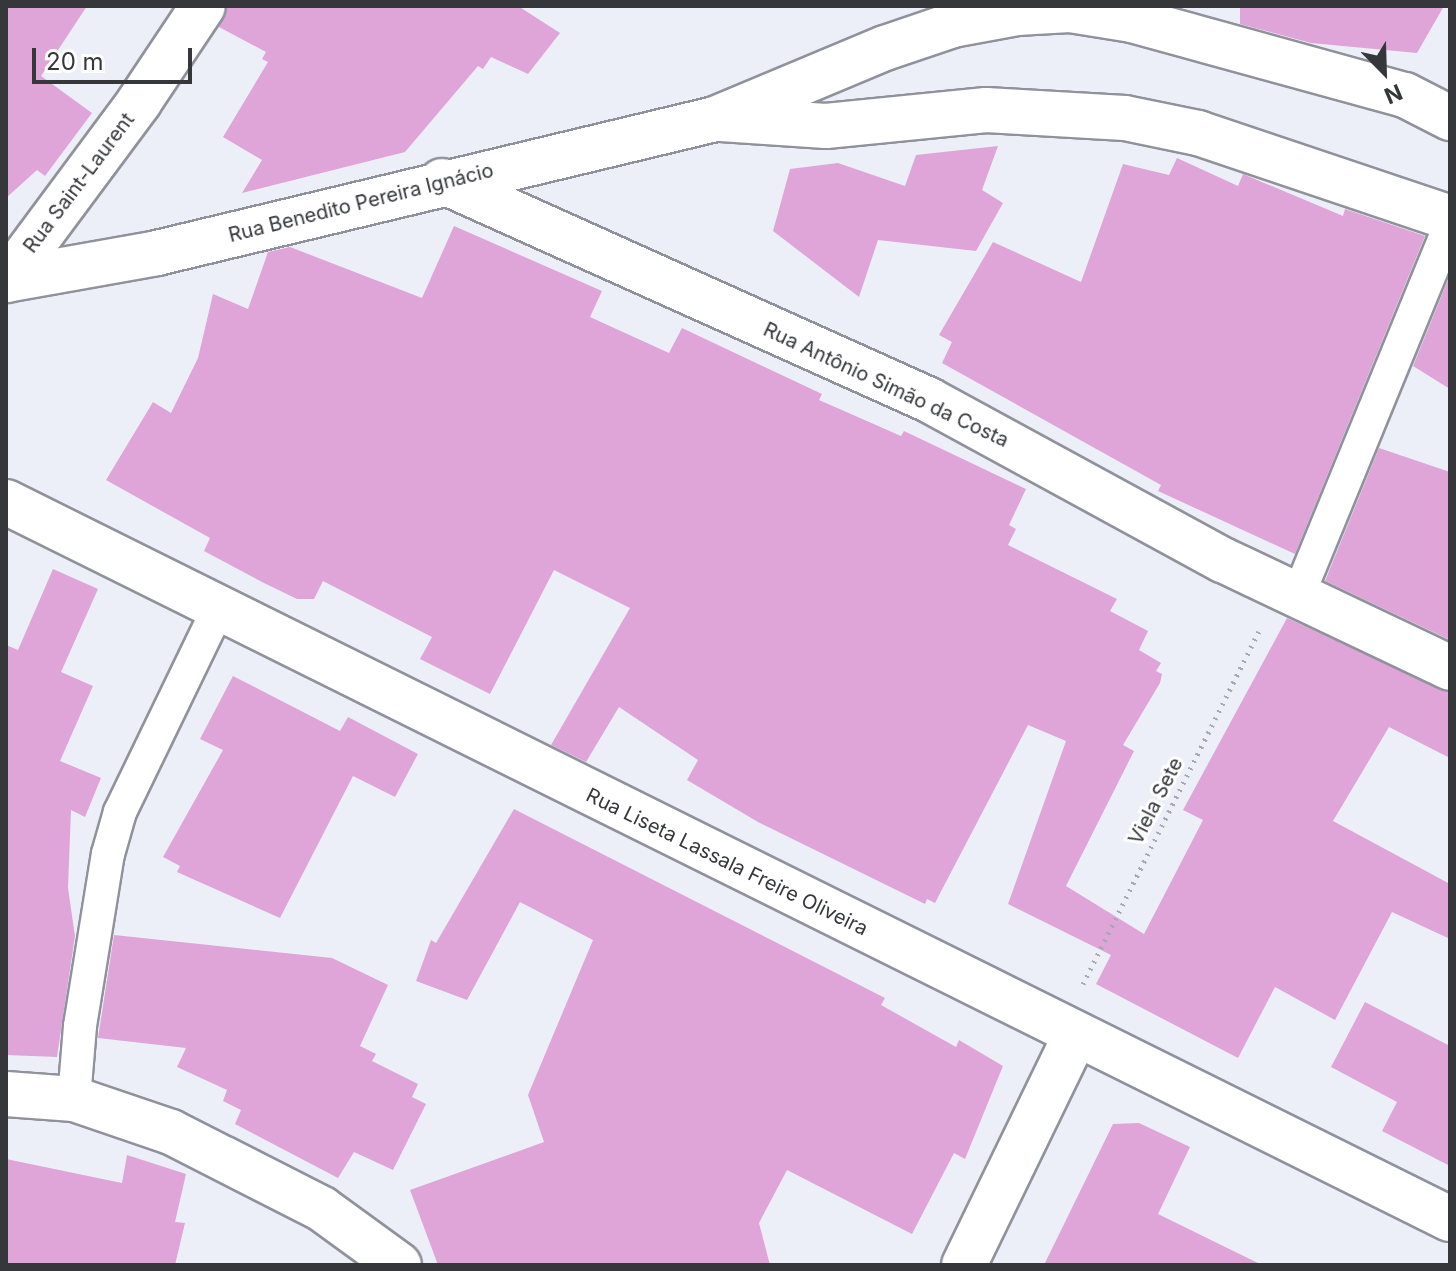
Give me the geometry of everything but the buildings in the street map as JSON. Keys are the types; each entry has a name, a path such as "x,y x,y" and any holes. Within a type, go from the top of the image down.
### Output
{"street":[{"name":"Rua Saint-Laurent","path":"6,280 131,113 203,6"},
{"path":"715,119 953,25 1017,13 1070,10 1273,55 1405,95 1450,118"},
{"path":"715,119 826,126 986,110 1125,118 1198,133 1450,218"},
{"name":"Rua Benedito Pereira Ignácio","path":"6,280 172,249 442,181 715,119"},
{"name":"Rua Antônio Simão da Costa","path":"442,181 929,400 1289,592 1450,668"},
{"name":"Rua Liseta Lassala Freire Oliveira","path":"6,502 220,605 1067,1033 1450,1219"},
{"path":"964,1265 1067,1033"},
{"path":"6,1094 74,1099 171,1132 246,1167 362,1233 399,1265"}],"lane":[{"path":"1289,592 1450,225"},
{"path":"74,1099 80,1026 116,826 220,605"}],"path":[{"name":"Viela Sete","path":"1067,1033 1289,592"}]}
